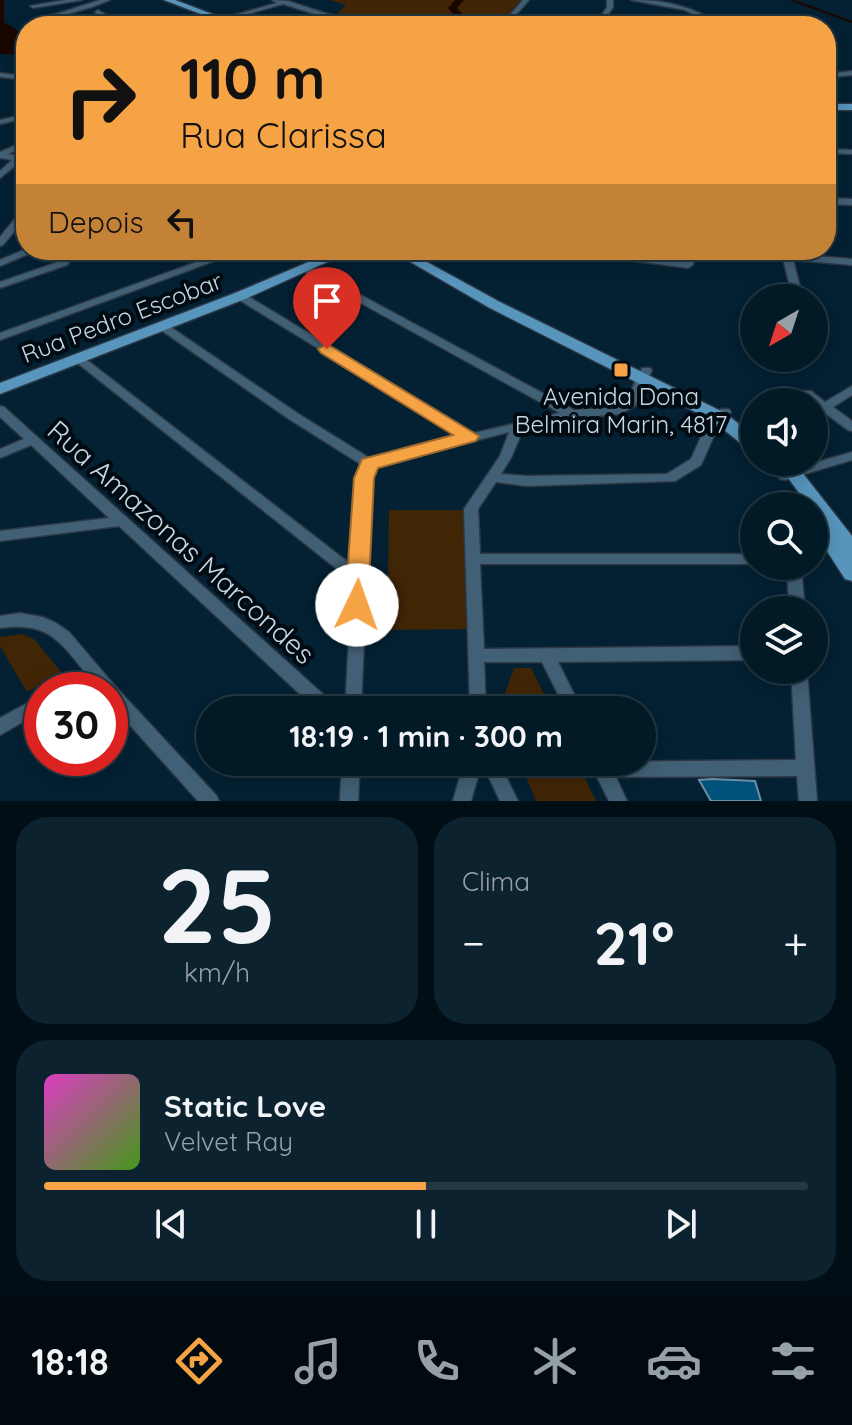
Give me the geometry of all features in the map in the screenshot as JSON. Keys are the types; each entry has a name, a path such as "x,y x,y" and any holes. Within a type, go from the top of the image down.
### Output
{"main road":[{"path":"168,0 214,16"},
{"name":"Rua Pedro Escobar","path":"0,389 324,260"},
{"path":"414,260 493,304 645,374 740,424"},
{"path":"722,414 740,431"},
{"path":"828,526 852,550"},
{"path":"828,538 852,574"}],"street":[{"path":"33,6 107,0"},
{"path":"275,0 332,16"},
{"path":"234,16 293,0"},
{"path":"512,16 526,0"},
{"path":"634,0 692,10 705,16"},
{"path":"85,3 101,15"},
{"path":"48,16 85,3"},
{"path":"96,16 101,15"},
{"path":"0,75 15,77"},
{"path":"0,85 15,77"},
{"path":"0,243 16,223"},
{"path":"0,337 212,260"},
{"path":"658,260 688,265 689,260"},
{"path":"788,260 794,284"},
{"path":"830,260 852,262"},
{"path":"0,285 64,263"},
{"path":"305,268 572,414"},
{"path":"240,296 470,436"},
{"path":"162,326 369,464 470,436 572,414 616,411 631,403 645,374"},
{"path":"79,359 358,578"},
{"path":"828,405 852,390"},
{"path":"828,407 852,427"},
{"name":"Rua Amazonas Marcondes","path":"0,410 314,696"},
{"path":"491,477 526,481 670,478 696,462 722,414"},
{"path":"478,696 471,509 506,456 518,426"},
{"path":"0,454 32,440"},
{"path":"828,461 852,456"},
{"path":"354,696 364,478 369,464"},
{"path":"0,536 121,521"},
{"path":"473,559 740,559"},
{"path":"0,622 26,618 42,621 57,631 93,672"},
{"path":"477,656 740,653"},
{"path":"546,654 567,696"},
{"path":"800,684 808,801"},
{"path":"128,710 210,801"},
{"path":"0,727 24,713"},
{"path":"656,766 804,768"},
{"path":"349,801 350,776"},
{"path":"462,801 469,776"},
{"path":"497,776 509,801"},
{"path":"606,776 618,801"}],"shaded area":[{"path":"0,0 4,0 4,22 16,30 16,55 0,54"},
{"path":"330,0 521,0 508,16 336,15 346,5"},
{"path":"389,510 464,510 472,629 387,630"},
{"path":"22,634 34,639 61,672 24,672 24,687 0,646 0,637"},
{"path":"514,668 531,668 545,696 504,696"},
{"path":"526,776 584,776 596,801 536,801"}],"building":[{"path":"699,780 755,781 761,801 711,801"}],"waterway":[{"path":"459,16 452,8 460,0"},
{"path":"792,0 836,16"},
{"path":"836,16 852,22"}],"place":[{"name":"Avenida Dona Belmira Marin, 4817","path":"621,370"}],"route":[{"path":"327,349 470,436 369,464 364,478 357,605"}]}
